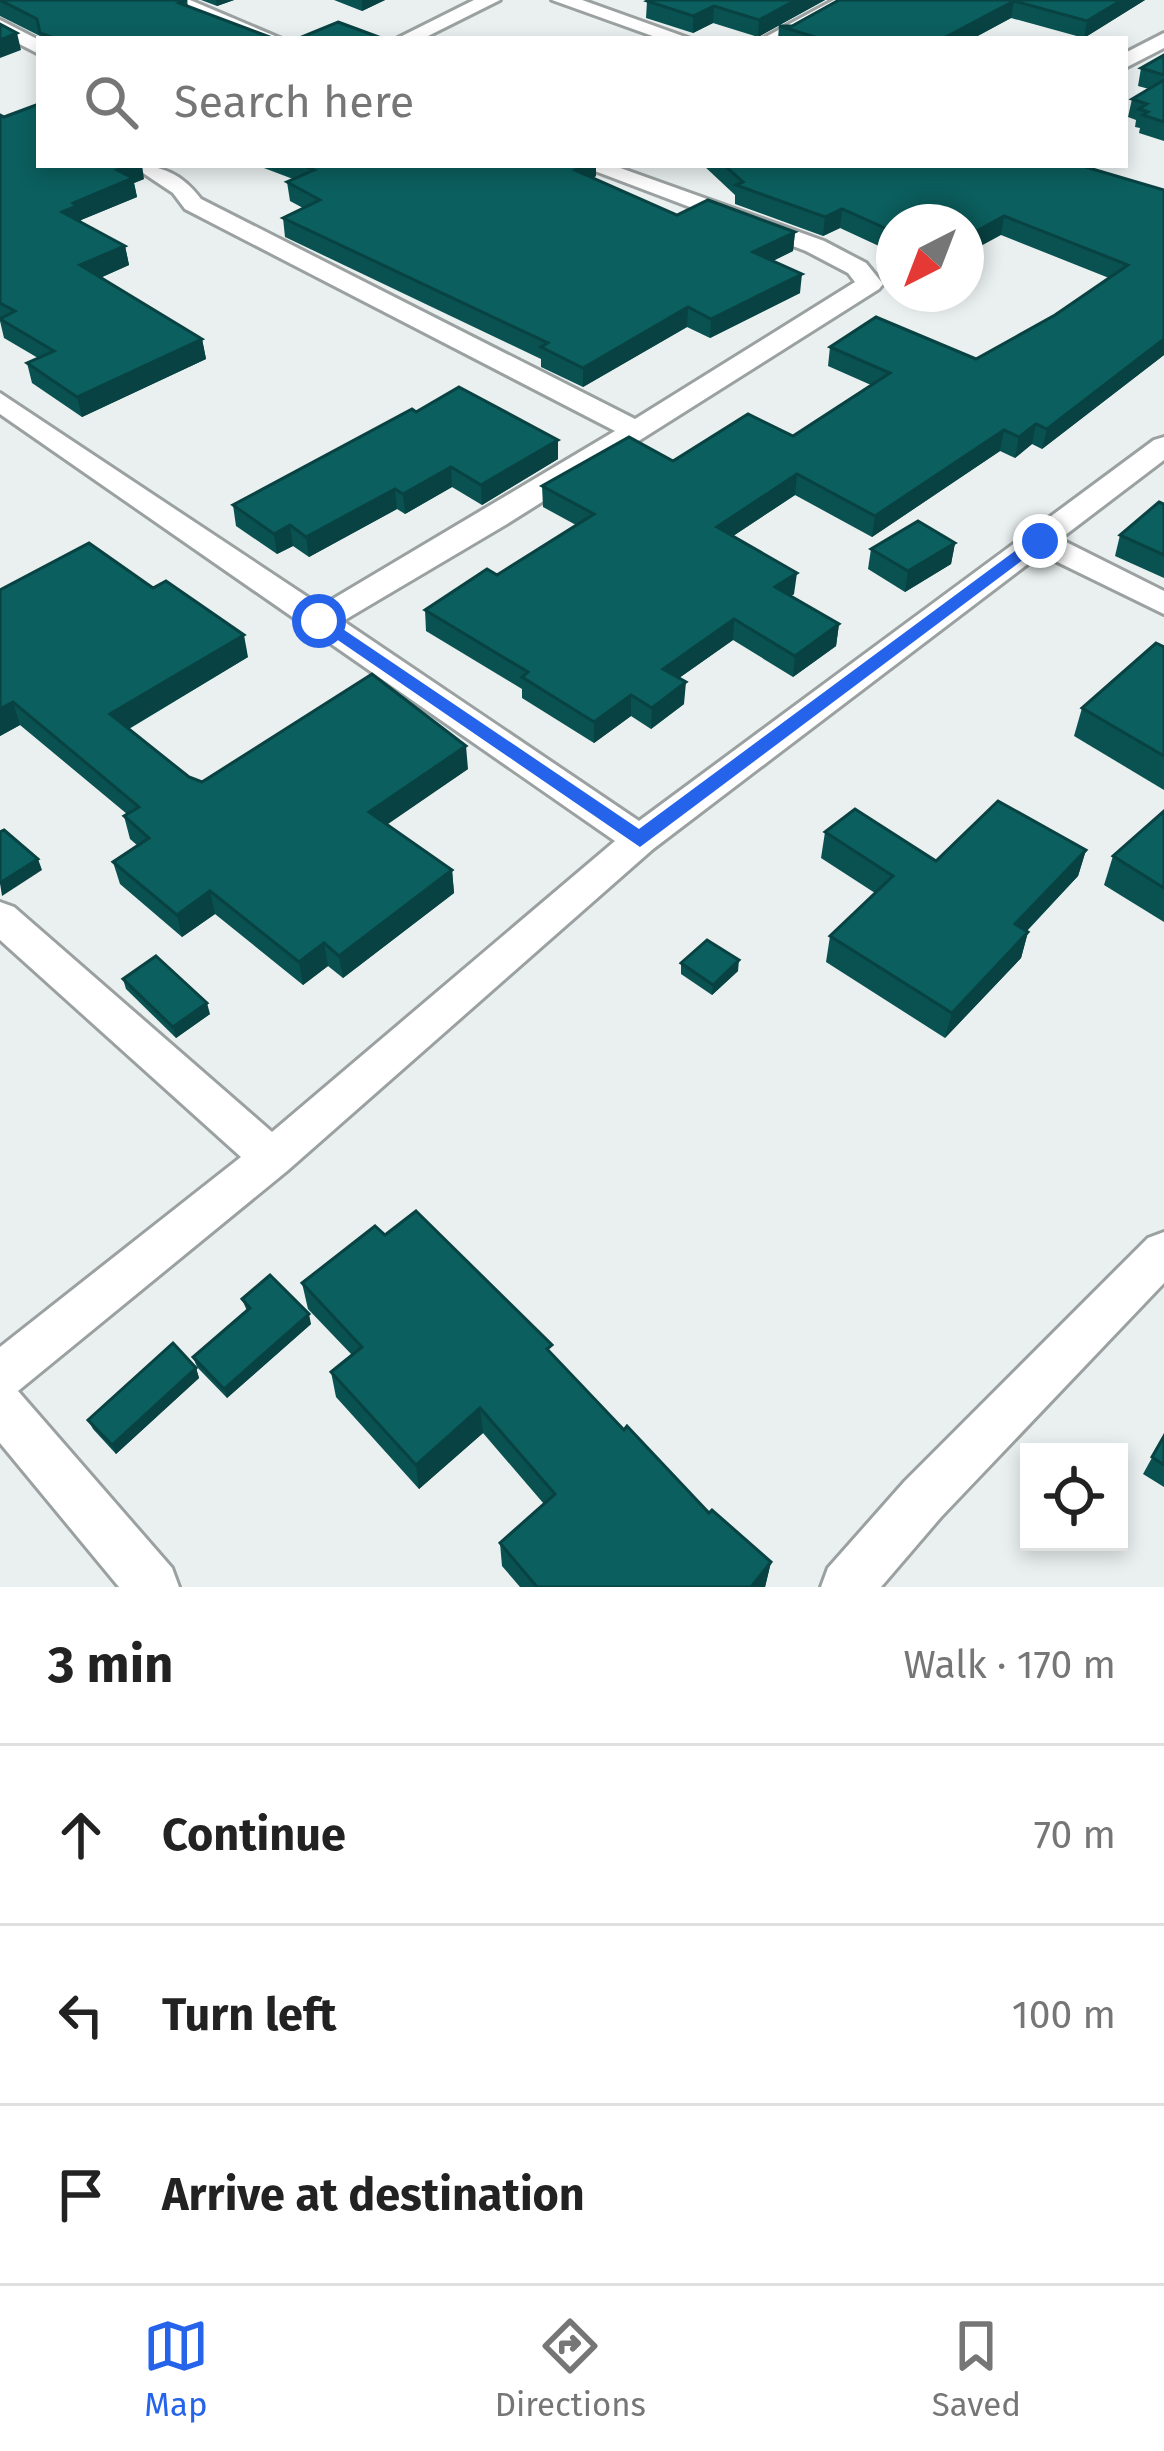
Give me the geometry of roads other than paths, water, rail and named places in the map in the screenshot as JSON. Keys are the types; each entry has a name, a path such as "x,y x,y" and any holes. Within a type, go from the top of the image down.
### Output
{"street":[{"path":"173,0 264,36"},
{"path":"412,36 490,0"},
{"path":"562,0 672,36"},
{"path":"778,36 848,0"},
{"path":"0,26 36,46"},
{"path":"1128,60 1164,38"},
{"path":"147,168 181,188 193,204 635,430"},
{"path":"319,621 871,284 857,268 815,247 598,168"},
{"path":"0,401 640,839"},
{"path":"0,1376 272,1158 640,839 1164,446"},
{"path":"1040,541 1164,604"},
{"path":"0,917 272,1158"},
{"path":"847,1587 922,1499 1164,1252"},
{"path":"0,1406 153,1587"}]}
